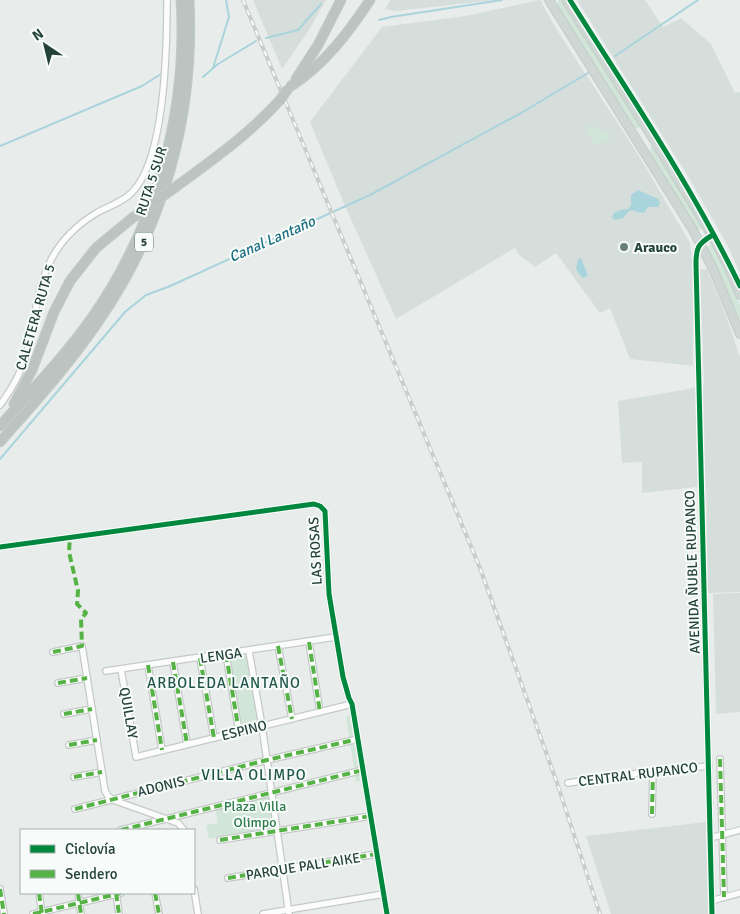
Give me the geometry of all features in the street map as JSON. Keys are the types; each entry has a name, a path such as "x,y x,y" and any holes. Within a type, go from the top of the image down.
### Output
{"highway":[{"name":"RUTA 5 SUR","path":"1,425 57,362 92,317 121,269 144,221 163,168 175,116 181,63 181,0"},
{"name":"RUTA 5 SUR","path":"0,442 98,323 128,274 152,224 169,175 178,142 185,103 190,49 189,0"},
{"path":"1,425 32,370 54,312 70,282 96,248 131,219 246,135 261,121 280,100 311,56 341,0"},
{"path":"289,88 312,71 338,43 370,0"}],"main road":[{"path":"549,0 683,213 700,243 730,307 740,334"},
{"path":"566,0 651,133 711,236 740,294"},
{"path":"638,141 651,133"}],"street":[{"name":"CALETERA RUTA 5","path":"0,405 13,386 24,362 40,288 56,252 66,238 80,225 132,192 142,179 153,146 161,103 166,49 167,0"},
{"path":"700,243 711,236"},
{"name":"AVENIDA ÑUBLE RUPANCO","path":"700,243 696,254 696,264 712,914"},
{"name":"LAS ROSAS","path":"0,547 314,504 320,506 325,511 329,594 336,637 345,688 352,704 387,914"},
{"name":"LENGA","path":"106,671 336,637"},
{"path":"308,642 320,712"},
{"path":"53,652 82,646 102,772 106,791 111,799 178,823 183,829"},
{"path":"278,646 292,719"},
{"path":"249,650 262,726 288,912"},
{"path":"226,654 240,732"},
{"path":"200,658 214,738"},
{"path":"174,662 187,744"},
{"path":"148,665 162,750"},
{"name":"QUILLAY","path":"121,669 136,757"},
{"path":"58,683 87,678"},
{"name":"ESPINO","path":"136,757 352,704"},
{"path":"64,714 92,709"},
{"name":"ADONIS","path":"75,809 266,760 358,739"},
{"path":"69,745 97,740"},
{"path":"720,759 724,898"},
{"name":"CENTRAL RUPANCO","path":"568,783 653,771 709,766"},
{"path":"125,829 363,770"},
{"path":"652,814 653,771"},
{"path":"74,777 102,772"},
{"path":"220,840 371,816"},
{"path":"710,838 740,830"},
{"name":"PARQUE PALL AIKE","path":"228,878 377,854"},
{"path":"0,889 4,914"},
{"path":"711,901 740,893"},
{"path":"39,894 42,913"},
{"path":"78,894 81,914"},
{"path":"33,914 114,894"},
{"path":"118,894 119,914"},
{"path":"155,894 159,914"},
{"path":"195,894 198,914"},
{"path":"263,914 288,912 384,894"}],"shaded area":[{"path":"253,0 326,0 309,30 282,69"},
{"path":"390,0 495,0 396,11 385,9"},
{"path":"540,0 557,30 639,156 690,243 693,270 693,366 630,359 610,308 600,313 556,253 535,267 519,255 515,248 396,319 345,206 310,122 382,27 465,16"},
{"path":"577,0 645,0 663,27 681,18 711,44 735,93 740,92 740,273 728,246 685,171"},
{"path":"700,269 707,269 727,318 740,357 740,592 708,593 706,486 642,493 642,462 622,463 618,401 704,385"},
{"path":"740,593 740,712 716,714 713,594"},
{"path":"706,822 708,914 611,914 586,836"}],"green space":[{"path":"558,0 560,0 639,124 640,127 637,129 558,6"},
{"path":"590,125 609,133 610,138 602,143 595,143 587,132 587,128"},
{"path":"653,146 678,184 702,228 700,230 697,229 651,153 650,147"},
{"path":"712,244 740,305 740,320 707,247"},
{"path":"248,655 261,724 243,729 228,659"},
{"path":"350,715 360,781 356,782 346,716"},
{"name":"Plaza Villa Olimpo","path":"269,794 274,827 209,839 206,825 218,823 215,808"}],"water":[{"path":"638,190 658,199 660,203 658,207 648,207 644,213 631,211 623,218 614,220 612,217 614,213 628,209 631,205 631,195"},
{"path":"581,258 588,276 582,278 576,269 578,259"}],"waterway":[{"path":"213,68 229,17 226,0"},
{"path":"379,20 502,0"},
{"name":"Canal Lantaño","path":"615,56 698,0"},
{"path":"266,38 298,30 321,4"},
{"path":"203,77 218,64 256,41"},
{"name":"Canal Lantaño","path":"0,459 125,312 146,295 168,287 370,195 521,113 588,73"},
{"path":"0,146 142,86 161,74"}],"railway":[{"path":"243,0 480,568 557,783 600,914"}],"marked path":[{"path":"53,652 82,646 81,619 86,613 77,604 78,591 69,552 70,536"},
{"path":"309,642 320,712"},
{"path":"278,646 292,719"},
{"path":"226,654 239,732"},
{"path":"200,658 214,738"},
{"path":"173,662 187,744"},
{"path":"148,665 162,750"},
{"path":"58,683 87,678"},
{"path":"64,714 92,709"},
{"path":"75,809 358,739"},
{"path":"69,745 97,740"},
{"path":"720,759 724,897"},
{"path":"125,829 363,770"},
{"path":"652,814 653,771"},
{"path":"74,777 102,772"},
{"path":"220,840 371,816"},
{"path":"228,878 377,854"},
{"path":"0,889 4,914"},
{"path":"39,894 42,914"},
{"path":"78,894 81,914"},
{"path":"116,894 119,914"},
{"path":"33,914 117,894"},
{"path":"155,894 159,914"}],"cycle path":[{"path":"570,0 681,176 740,286"},
{"path":"711,236 699,247 696,264 712,914"},
{"path":"0,547 314,504 320,506 325,511 329,594 343,677 352,704 387,914"}],"place":[{"name":"Arauco","path":"624,247"}],"district":[{"name":"ARBOLEDA LANTAÑO","path":"224,683"},
{"name":"VILLA OLIMPO","path":"254,775"}]}
